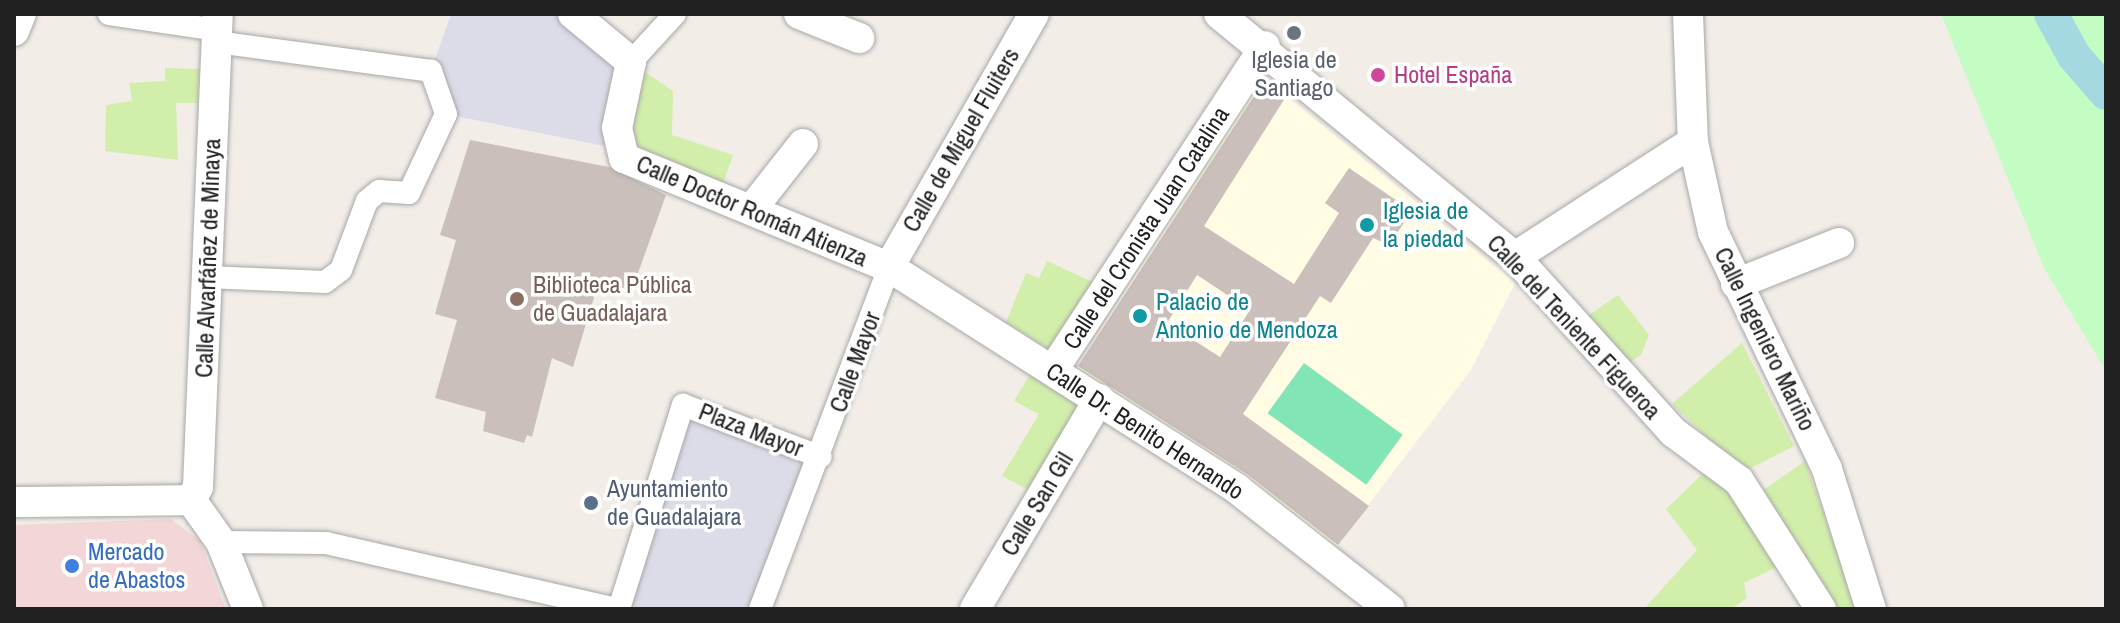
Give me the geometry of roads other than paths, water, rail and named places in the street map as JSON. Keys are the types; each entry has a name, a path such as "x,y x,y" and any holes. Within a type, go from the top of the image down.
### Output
{"street":[{"path":"14,31 21,14"},
{"path":"109,14 217,29 431,71 446,114 409,193 379,191 367,201 341,270 325,282 207,277"},
{"path":"573,14 631,62 675,14"},
{"path":"799,14 859,38"},
{"name":"Calle de Miguel Fluiters","path":"889,267 1034,14"},
{"name":"Calle del Teniente Figueroa","path":"1219,14 1265,46 1515,257 1673,432 1739,481 1821,609"},
{"name":"Calle Ingeniero Mariño","path":"1688,14 1693,142 1713,232 1827,469 1871,609"},
{"name":"Calle Alvarfáñez de Minaya","path":"191,500 198,487 217,29"},
{"name":"Calle del Cronista Juan Catalina","path":"1053,370 1265,46"},
{"name":"Calle Doctor Román Atienza","path":"631,62 617,128 619,149 624,158 889,267"},
{"path":"1515,257 1693,142"},
{"path":"751,210 803,144"},
{"path":"1736,284 1839,243"},
{"name":"Calle Dr. Benito Hernando","path":"889,267 1237,489 1390,609"},
{"name":"Calle Mayor","path":"821,457 889,267"},
{"name":"Calle San Gil","path":"975,609 1099,399"},
{"name":"Plaza Mayor","path":"618,609 683,405 821,457 760,609"},
{"path":"14,502 191,500 221,542 248,609"},
{"path":"221,542 326,543 618,609"}],"waterway":[{"path":"2051,14 2074,56 2106,93"}],"place":[{"name":"Iglesia de Santiago","path":"1294,33"},
{"name":"Hotel España","path":"1378,75"},
{"name":"Iglesia de la piedad","path":"1367,225"},
{"name":"Biblioteca Pública de Guadalajara","path":"517,299"},
{"name":"Palacio de Antonio de Mendoza","path":"1140,316"},
{"name":"Ayuntamiento de Guadalajara","path":"591,503"},
{"name":"Mercado de Abastos","path":"72,566"}]}
